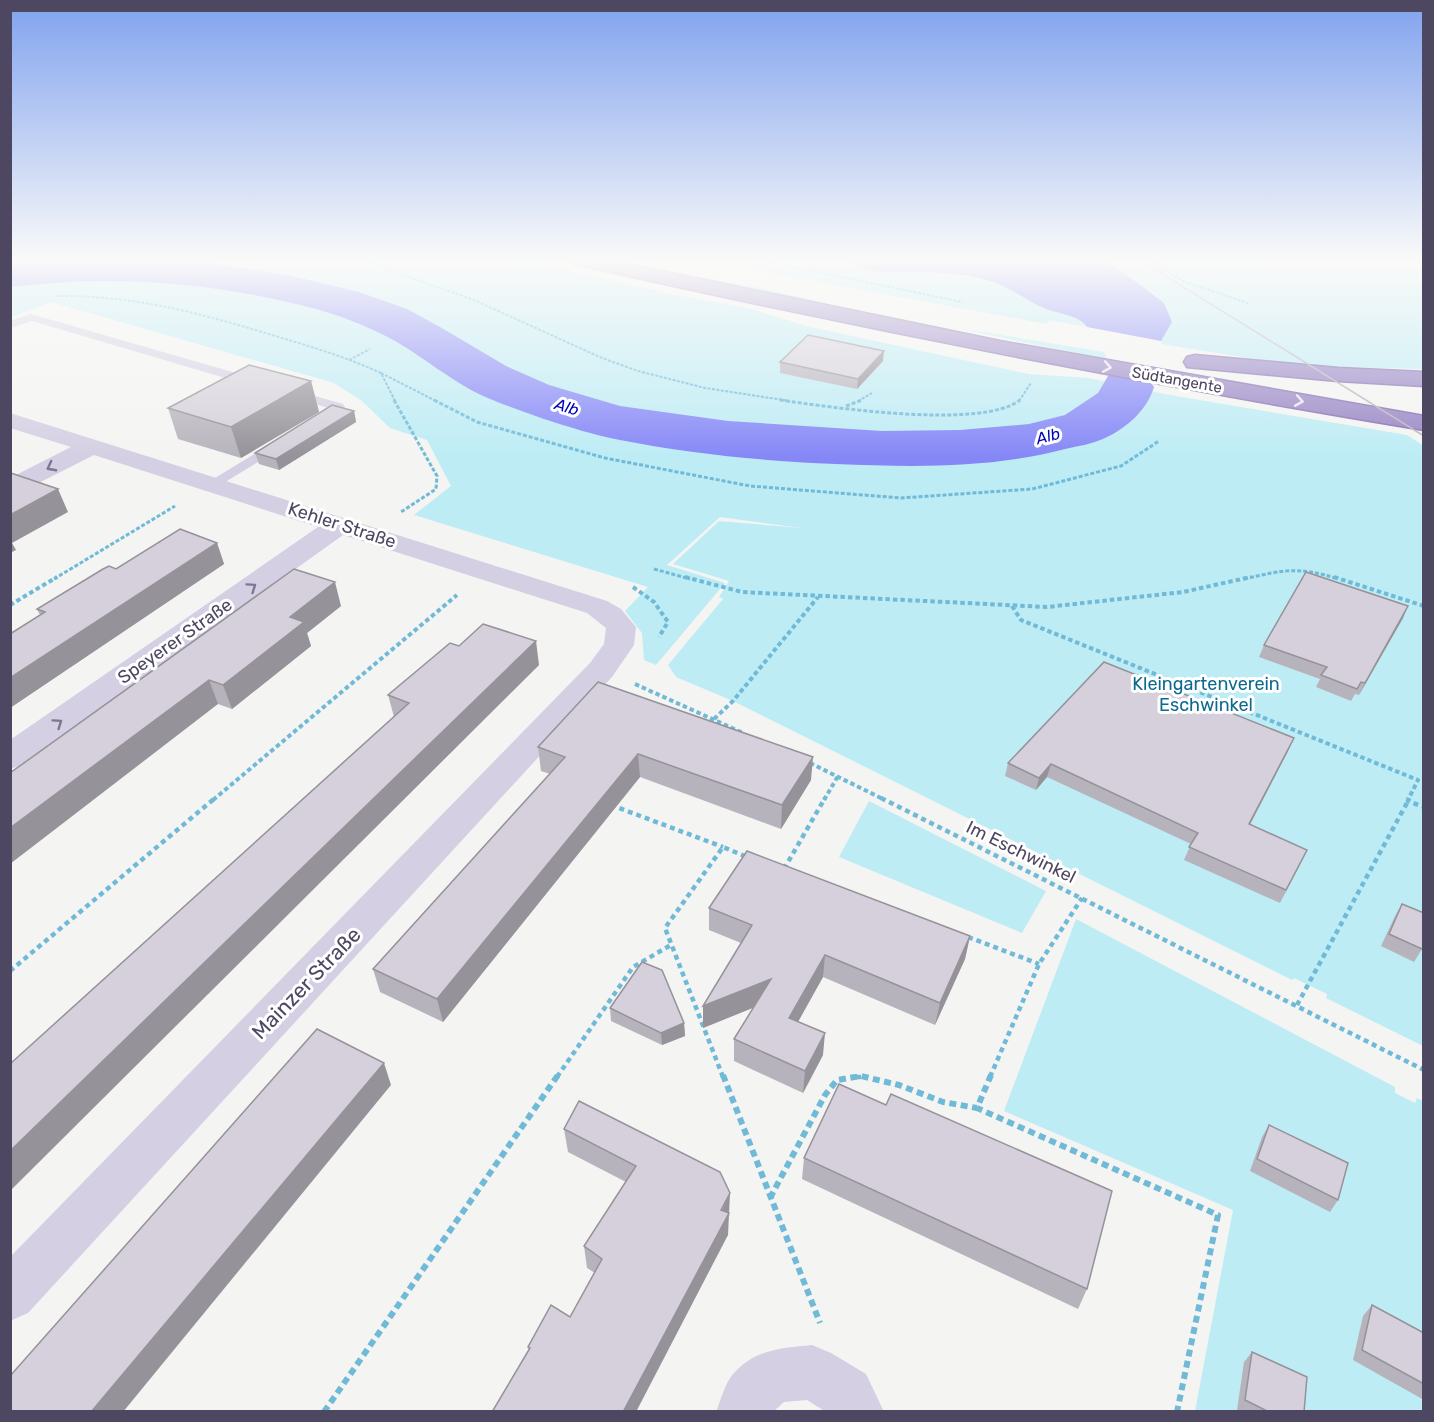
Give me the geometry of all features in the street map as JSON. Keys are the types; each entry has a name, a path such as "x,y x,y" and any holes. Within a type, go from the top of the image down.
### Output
{"highway":[{"name":"Südtangente","path":"893,325 972,342 1424,423"},
{"name":"Südtangente","path":"1424,379 1379,378 1185,360 1424,400"},
{"path":"1361,412 1424,432"}],"street":[{"name":"Kehler Straße","path":"10,420 597,607 610,615 621,627 619,645 601,670"},
{"path":"10,488 92,446"},
{"name":"Speyerer Straße","path":"10,757 340,524"},
{"name":"Mainzer Straße","path":"10,1295 601,670"},
{"path":"744,1412 752,1392 773,1376 812,1372 847,1394 856,1412"}],"lane":[{"path":"60,325 339,407 310,424"},
{"path":"212,484 291,436"}],"path":[{"path":"531,325 617,363 675,382 732,393 842,406 914,414 972,415 1018,402 1031,382"},
{"path":"348,360 370,349"},
{"path":"381,373 477,422 605,458 750,486 901,498 1032,489 1120,466 1159,441"},
{"path":"842,406 859,402 873,393"},
{"path":"10,604 212,484"},
{"path":"654,569 742,592 1047,607 1183,592 1287,569 1321,573 1424,606"},
{"path":"10,971 485,571"},
{"path":"714,720 733,701 818,596"},
{"path":"1012,606 1021,620 1418,780 1297,1005"},
{"path":"601,670 745,734"},
{"name":"Im Eschwinkel","path":"807,762 1424,1070"},
{"path":"773,867 783,871 838,776"},
{"path":"600,801 753,859"},
{"path":"1408,801 1424,807"},
{"path":"723,847 665,928 822,1328"},
{"path":"785,866 796,870"},
{"path":"977,1108 1038,964 1082,898"},
{"path":"962,934 1038,964"},
{"path":"324,1412 633,967 671,945"},
{"path":"770,1198 825,1095 837,1080 861,1077 899,1085 943,1102 977,1108 1218,1215 1177,1412"}],"green space":[{"name":"Kleingartenverein Eschwinkel","path":"133,325 804,325 1028,374 1089,378 1170,395 1407,435 1424,446 1423,1046 1326,998 1327,994 1294,978 1292,980 733,701 676,677 668,665 723,599 719,597 729,581 673,564 719,521 801,528 720,517 667,565 725,583 656,665 644,660 642,633 625,611 648,587 414,515 451,486 427,440 390,428 362,401 334,383"},
{"path":"1167,325 1423,325 1423,369 1297,366 1162,344 1161,341"},
{"path":"958,328 1104,352 1107,360"},
{"path":"869,801 1046,891 1022,933 839,857"},
{"path":"1076,919 1395,1087 1395,1093 1415,1103 1417,1098 1423,1101 1423,1411 1195,1411 1233,1210 1004,1111"}],"shaded area":[{"path":"1086,325 1170,325 1161,341"}],"building":[{"path":"808,335 884,351 858,379 780,362"},
{"path":"249,365 311,381 231,427 168,408"},
{"path":"332,405 354,411 276,459 255,453"},
{"path":"11,473 58,489 10,515"},
{"path":"180,529 217,543 10,678 10,634 45,612 37,609 103,569 109,566 116,569"},
{"path":"294,569 335,582 290,617 304,622 223,685 209,680 10,828 10,773"},
{"path":"1306,572 1408,606 1365,683 1361,682 1357,689 1321,675 1327,667 1264,645"},
{"path":"483,624 536,641 10,1151 10,1064 409,703 388,695 450,643 459,646"},
{"path":"1104,662 1294,738 1249,824 1307,850 1286,890 1189,847 1198,833 1051,764 1039,778 1008,763"},
{"path":"598,682 813,757 782,805 638,754 437,999 373,969 565,757 538,747"},
{"path":"747,851 970,936 940,1003 825,955 789,1018 825,1033 805,1071 734,1039 771,979 703,1006 752,925 709,908"},
{"path":"1402,904 1424,913 1422,949 1389,934"},
{"path":"642,962 662,970 684,1023 661,1033 610,1008"},
{"path":"317,1029 384,1063 91,1412 10,1412 10,1376"},
{"path":"839,1084 886,1105 891,1094 1112,1191 1087,1289 804,1158"},
{"path":"579,1101 720,1172 730,1193 721,1210 729,1213 623,1412 492,1412 530,1348 528,1347 551,1305 570,1317 602,1259 584,1246 636,1166 564,1129"},
{"path":"1269,1125 1348,1163 1338,1200 1257,1159"},
{"path":"1372,1305 1424,1333 1424,1384 1362,1350"},
{"path":"1252,1352 1307,1377 1304,1412 1269,1412 1245,1400"}],"waterway":[{"name":"Alb","path":"401,325 515,391 620,423 728,439 882,449 960,448 1030,441 1085,426 1120,403 1127,387"}],"tram line":[{"path":"1245,325 1424,436"}]}
